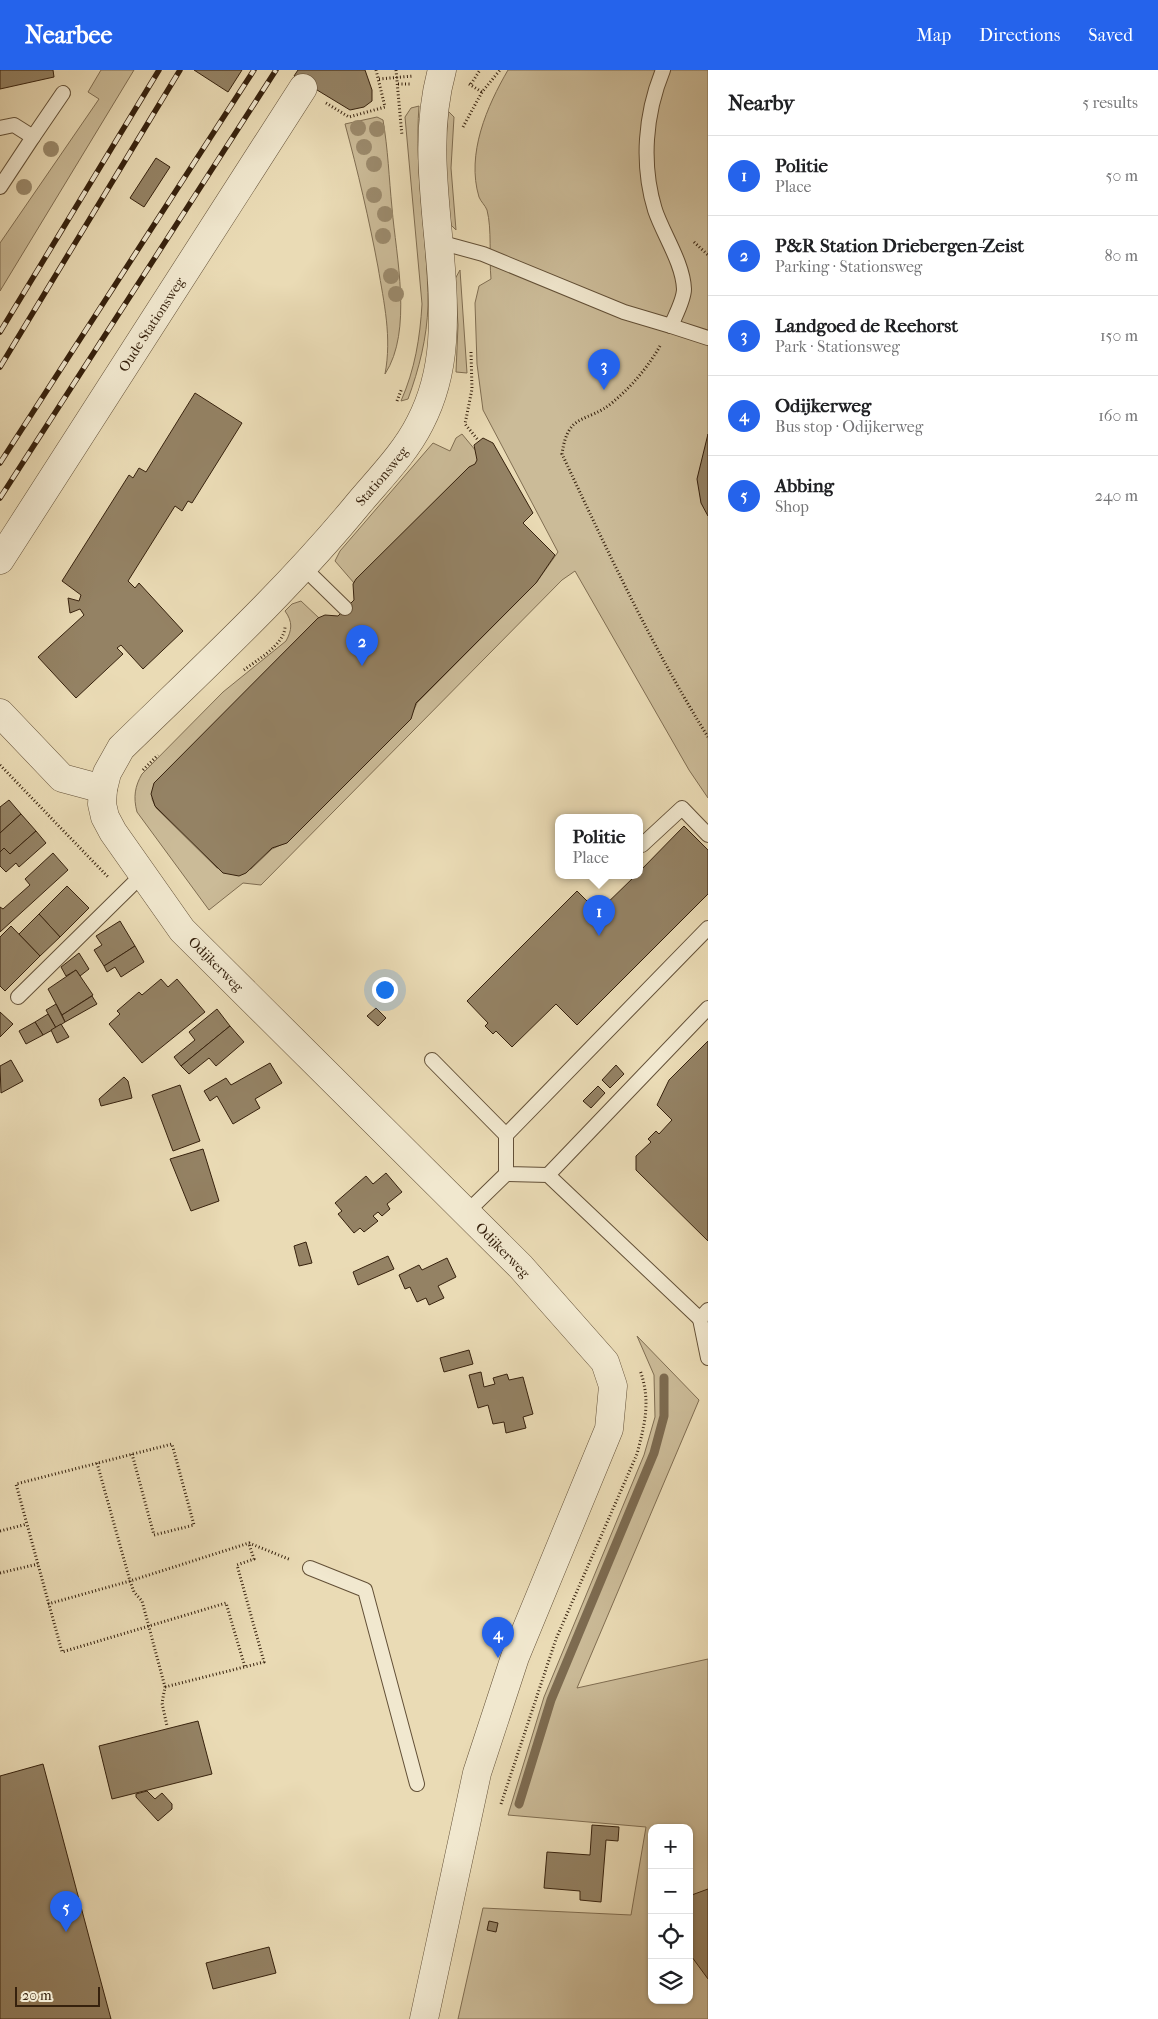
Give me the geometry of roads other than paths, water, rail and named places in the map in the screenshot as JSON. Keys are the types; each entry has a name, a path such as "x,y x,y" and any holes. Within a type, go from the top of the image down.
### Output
{"street":[{"name":"Stationsweg","path":"103,789 107,773 121,748 268,605 337,530 406,446 420,424 430,399 442,344 444,315 431,157 434,114 442,70"},
{"name":"Oude Stationsweg","path":"0,560 303,88"},
{"path":"0,713 62,778 103,789"},
{"name":"Odijkerweg","path":"103,789 102,804 113,832 182,930 520,1267 605,1362 613,1386 609,1429 515,1657 477,1773 424,2019"}],"lane":[{"path":"663,70 654,91 646,146 655,209 675,257 684,290 671,326"},
{"path":"0,187 63,93"},
{"path":"0,128 14,125 33,137"},
{"path":"439,242 483,254 624,312 708,338"},
{"path":"303,567 345,608"},
{"path":"643,844 682,808 708,835"},
{"path":"18,996 143,874"},
{"path":"506,1174 506,1135 708,928"},
{"path":"548,1175 708,1008"},
{"path":"432,1060 506,1135"},
{"path":"466,1212 506,1174 548,1175 704,1314 708,1358"},
{"path":"310,1568 366,1590 417,1784"}],"waterway":[{"path":"519,1804 551,1700 654,1453 664,1416 664,1378"}],"railway":[{"path":"0,332 159,70"},
{"path":"0,367 180,70"},
{"path":"0,463 254,70"},
{"path":"0,498 276,70"}],"place":[{"name":"Landgoed de Reehorst","path":"604,390"},
{"name":"P&R Station Driebergen-Zeist","path":"362,666"},
{"name":"Politie","path":"599,936"},
{"name":"Odijkerweg","path":"498,1658"},
{"name":"Abbing","path":"66,1932"}]}
